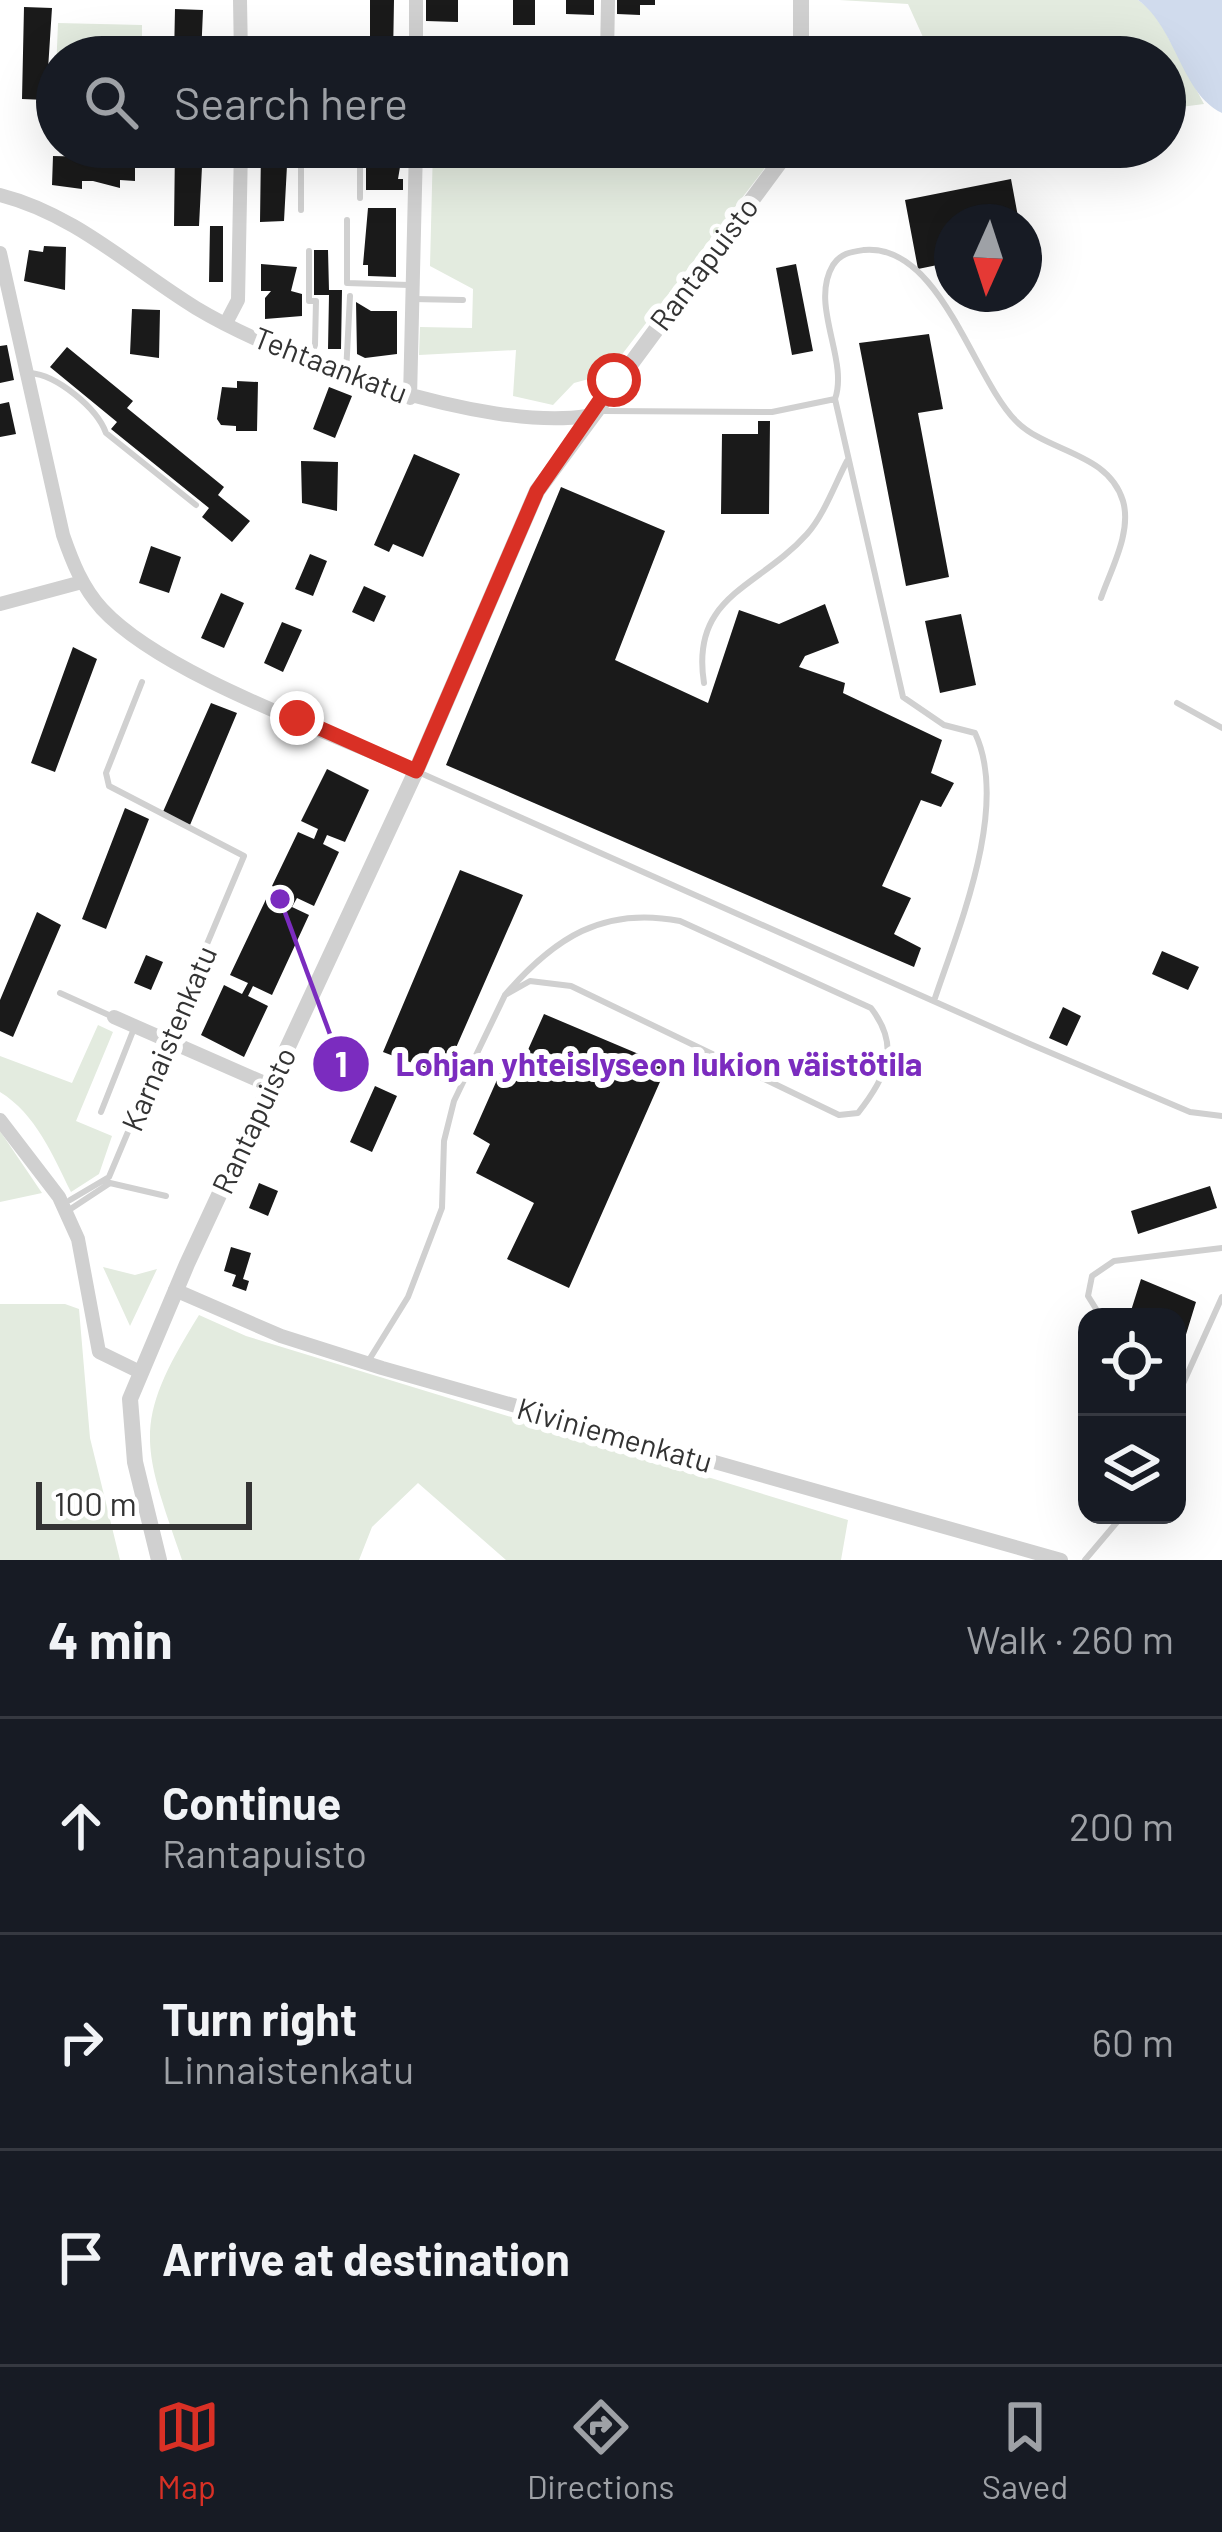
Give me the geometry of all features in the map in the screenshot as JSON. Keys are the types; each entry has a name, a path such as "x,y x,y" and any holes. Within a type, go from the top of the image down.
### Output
{"street":[{"path":"240,0 241,36"},
{"path":"416,0 416,36"},
{"path":"607,36 608,0"},
{"path":"801,0 801,36"},
{"path":"226,323 238,300 241,168"},
{"path":"410,398 416,168"},
{"name":"Rantapuisto","path":"159,1560 130,1428 130,1399 175,1290 416,771 537,491 587,416 775,168"},
{"name":"Tehtaankatu","path":"0,195 53,212 226,323 410,398 551,418 587,416"},
{"path":"0,253 3,284 54,500 82,582 120,627 168,659 416,771"},
{"path":"0,604 82,582"},
{"path":"114,1017 269,1085"},
{"path":"0,1120 68,1206 99,1352 140,1372"},
{"name":"Kiviniemenkatu","path":"175,1290 281,1336 367,1363 1061,1560"}],"lane":[{"path":"301,210 302,168"},
{"path":"360,168 360,198"},
{"path":"347,220 347,284 464,300"},
{"path":"934,1001 968,900 986,819 983,749 975,733 944,725 903,697 835,399 841,381 826,285 833,264 846,252 873,249 896,256 951,313 1016,422 1108,473 1123,502 1125,530 1101,598"},
{"path":"309,251 308,301 316,301 316,345 310,359"},
{"path":"346,373 350,296"},
{"path":"26,373 45,374 100,418 106,433 196,506"},
{"name":"Tehtaankatu","path":"587,416 622,409 772,412 835,399"},
{"path":"704,682 704,635 722,601 765,574 810,531 848,458"},
{"name":"Karnaistenkatu","path":"68,1206 109,1178 244,856 109,786 106,773 142,682"},
{"path":"1177,703 1222,728"},
{"path":"416,771 934,1001 1220,1118"},
{"path":"367,1363 408,1297 442,1208 444,1142 454,1101 506,995 542,952 614,919 651,915 680,921 871,1008 888,1030 890,1055 858,1113 838,1115 571,986 530,981 506,995"},
{"path":"60,993 114,1017"},
{"path":"101,1112 135,1025"},
{"path":"68,1206 110,1183 166,1196"},
{"path":"1095,1308 1088,1296 1092,1276 1114,1261 1222,1248"},
{"path":"1186,1377 1222,1297"},
{"path":"1085,1560 1115,1524"}],"shaded area":[{"path":"839,0 1138,0 1155,13 1167,36 922,36 908,4"},
{"path":"58,23 142,25 142,36 57,36"},
{"path":"1186,71 1204,104 1186,106"},
{"path":"432,168 765,168 607,374 574,383 553,405 513,396 516,350 419,355 420,327 472,328 473,289 430,266"},
{"path":"98,1025 113,1032 76,1121 112,1136 99,1174 71,1192 34,1124 0,1092 0,1056 72,1083"},
{"path":"0,1131 42,1193 0,1202"},
{"path":"103,1267 135,1275 157,1269 130,1326"},
{"path":"0,1304 65,1304 79,1309 90,1438 120,1560 0,1560"},
{"path":"199,1315 246,1336 848,1520 841,1560 506,1560 418,1483 372,1527 359,1560 182,1560 158,1488 150,1434 162,1383"}],"water":[{"path":"1138,0 1222,0 1222,113 1208,104 1186,72 1186,36 1167,36"}],"building":[{"path":"370,0 394,0 393,36 370,36"},
{"path":"426,0 458,0 458,22 426,21"},
{"path":"513,0 535,0 535,25 513,25"},
{"path":"566,0 594,0 594,15 566,14"},
{"path":"617,0 655,0 655,5 640,5 640,15 617,14"},
{"path":"24,7 52,8 50,36 36,36 36,100 22,99"},
{"path":"175,9 203,10 202,36 174,36"},
{"path":"53,168 135,168 135,181 120,180 120,188 93,181 82,181 82,189 52,185"},
{"path":"175,168 202,168 199,226 174,226"},
{"path":"261,168 287,168 284,221 260,222"},
{"path":"366,168 400,168 403,190 366,190"},
{"path":"1011,179 1016,204 934,204 934,266 918,269 905,200"},
{"path":"368,208 396,208 396,277 368,276 368,265 363,265"},
{"path":"210,226 223,226 223,282 209,282"},
{"path":"44,246 66,247 65,290 24,281 29,250 43,252"},
{"path":"314,250 328,250 329,290 342,290 341,349 328,349 329,295 314,295"},
{"path":"261,264 297,267 291,291 302,294 302,316 265,319 265,298 271,291 261,291"},
{"path":"796,264 813,351 792,355 776,268"},
{"path":"356,302 371,311 397,311 397,354 365,358 357,354"},
{"path":"132,309 160,310 159,358 130,354"},
{"path":"929,334 943,409 918,413 949,577 906,586 859,343"},
{"path":"7,345 14,380 0,383 0,346"},
{"path":"67,347 133,401 127,408 224,487 218,495 250,521 232,542 202,517 209,508 111,429 117,422 50,367"},
{"path":"237,381 258,382 257,431 236,431 236,426 221,425 217,419 222,387 237,388"},
{"path":"329,387 352,396 335,438 313,429"},
{"path":"9,402 16,434 0,437 0,404"},
{"path":"758,421 770,421 769,514 721,514 722,434 758,434"},
{"path":"414,454 460,474 423,557 393,544 389,552 374,545"},
{"path":"301,461 338,462 337,511 302,503"},
{"path":"561,487 665,531 615,660 708,703 739,610 779,624 825,604 839,643 805,656 799,667 845,683 843,693 942,740 931,773 954,783 941,807 921,800 882,886 911,898 894,934 921,948 914,967 446,765"},
{"path":"151,546 181,557 169,593 139,583"},
{"path":"310,554 327,561 313,596 295,589"},
{"path":"364,586 386,596 374,622 352,612"},
{"path":"221,593 244,603 224,648 201,638"},
{"path":"961,614 976,685 940,693 925,621"},
{"path":"282,622 302,630 283,672 264,663"},
{"path":"73,647 97,659 55,772 31,763"},
{"path":"211,703 237,713 190,825 162,814"},
{"path":"327,769 369,790 345,842 327,835 323,844 339,852 314,906 297,898 292,907 309,915 272,995 253,986 248,996 268,1006 244,1057 201,1035 224,985 242,994 248,983 230,975 268,895 284,903 289,894 272,886 298,832 314,839 318,829 301,821"},
{"path":"125,808 149,819 106,929 82,919"},
{"path":"460,870 523,895 444,1075 383,1052"},
{"path":"37,912 61,925 13,1037 0,1031 0,1000"},
{"path":"1162,951 1199,967 1188,990 1152,974"},
{"path":"146,955 163,962 151,990 134,983"},
{"path":"1063,1007 1081,1016 1067,1046 1049,1038"},
{"path":"544,1014 667,1066 569,1288 507,1259 534,1203 476,1173 490,1144 473,1134 508,1055 523,1061"},
{"path":"375,1086 397,1096 372,1152 350,1142"},
{"path":"259,1183 278,1191 268,1216 249,1208"},
{"path":"1210,1186 1217,1208 1138,1234 1131,1211"},
{"path":"231,1247 251,1253 243,1279 249,1281 246,1291 232,1286 236,1275 224,1271"},
{"path":"1141,1279 1196,1302 1186,1334 1186,1308 1132,1308"}],"place":[{"name":"Lohjan yhteislyseon lukion väistötila","path":"280,899"}],"route":[{"path":"297,718 416,771 537,491 614,380"}]}
